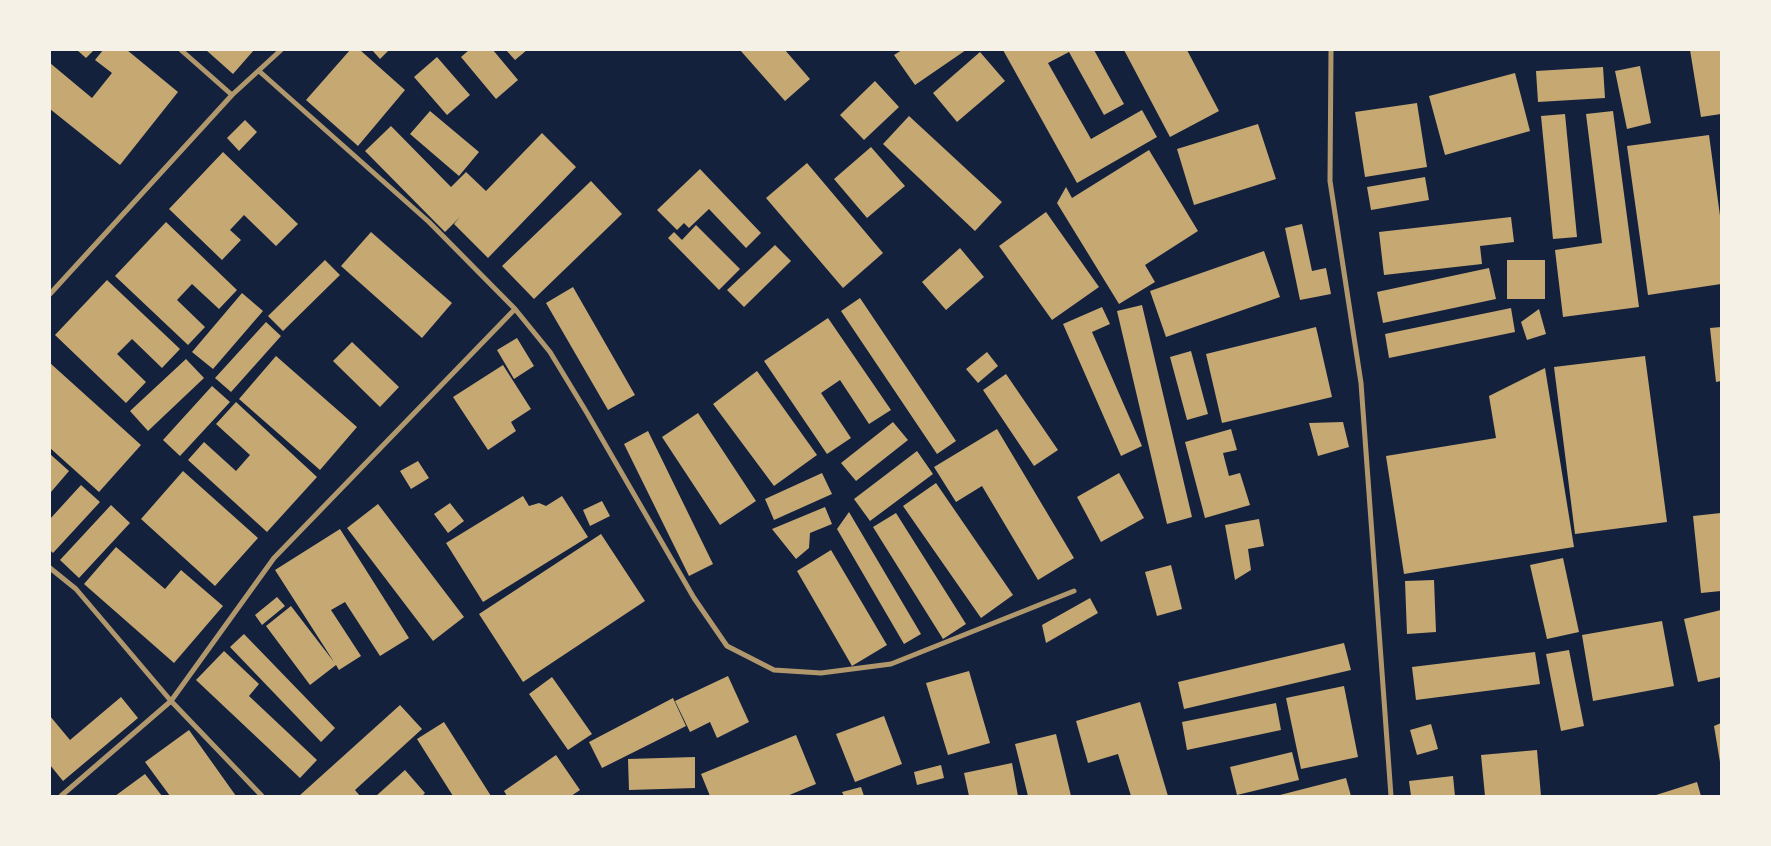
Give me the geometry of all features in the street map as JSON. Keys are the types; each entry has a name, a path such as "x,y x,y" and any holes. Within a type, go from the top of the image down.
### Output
{"street":[{"path":"181,50 232,95"},
{"path":"50,294 232,95 281,50"},
{"path":"1331,50 1330,181 1361,383 1391,796"},
{"path":"259,71 429,222 515,309 550,352 694,598 728,646 774,670 821,674 891,664 1074,591"},
{"path":"61,796 171,701 274,558 515,309"},
{"path":"50,568 76,589 171,701 262,796"}],"building":[{"path":"77,50 94,50 86,58"},
{"path":"103,50 127,50 178,92 120,165 50,109 50,63 92,98 112,73 95,60"},
{"path":"206,50 254,50 233,74"},
{"path":"350,50 360,50 405,90 358,146 306,100"},
{"path":"372,50 389,50 380,59"},
{"path":"469,50 493,50 518,80 496,99 461,57"},
{"path":"506,50 527,50 515,60"},
{"path":"740,50 785,50 810,79 785,101"},
{"path":"902,50 966,50 915,85 894,55"},
{"path":"1003,50 1094,50 1124,104 1104,115 1069,52 1048,63 1091,139 1142,110 1157,137 1077,183"},
{"path":"1124,50 1187,50 1219,111 1170,137"},
{"path":"1690,50 1721,50 1721,114 1701,117"},
{"path":"980,52 1005,81 957,122 933,93"},
{"path":"437,57 470,95 447,115 414,77"},
{"path":"1640,66 1651,123 1627,129 1615,71"},
{"path":"1603,67 1605,98 1538,102 1536,71"},
{"path":"1515,73 1530,131 1445,155 1429,96"},
{"path":"875,81 899,107 864,140 840,115"},
{"path":"1417,103 1427,167 1365,177 1355,112"},
{"path":"430,111 479,152 459,176 410,134"},
{"path":"1613,111 1639,307 1563,317 1555,250 1602,243 1586,114"},
{"path":"1565,114 1577,237 1553,239 1541,116"},
{"path":"909,116 1002,202 975,231 883,144"},
{"path":"245,120 257,132 239,151 227,138"},
{"path":"1258,124 1276,179 1194,205 1177,149"},
{"path":"391,126 451,187 466,172 486,191 542,133 576,167 488,258 454,224 460,217 445,232 365,151"},
{"path":"1709,135 1721,223 1721,284 1648,295 1627,146"},
{"path":"871,147 905,186 867,218 834,179"},
{"path":"1149,150 1198,231 1145,265 1155,282 1119,304 1057,203 1066,187 1072,198"},
{"path":"223,152 298,224 276,246 244,215 230,230 241,240 222,260 169,209"},
{"path":"807,163 883,253 843,288 766,198"},
{"path":"700,169 761,233 746,248 709,209 689,228 684,223 677,230 657,210"},
{"path":"1425,177 1429,200 1371,210 1367,187"},
{"path":"591,181 622,214 534,299 502,266"},
{"path":"1046,212 1099,287 1052,320 999,246"},
{"path":"1511,217 1514,242 1480,246 1482,264 1384,275 1379,232"},
{"path":"166,222 237,290 219,309 192,284 177,300 205,327 188,345 115,276"},
{"path":"1302,224 1312,271 1326,268 1331,294 1300,300 1285,228"},
{"path":"696,225 740,269 719,290 668,238 674,232 682,240"},
{"path":"371,232 452,303 422,338 341,266"},
{"path":"775,245 791,261 744,307 727,290"},
{"path":"960,248 984,277 946,310 922,282"},
{"path":"1264,251 1280,297 1166,337 1150,291"},
{"path":"325,260 340,275 283,331 268,316"},
{"path":"1507,260 1545,260 1545,299 1507,299"},
{"path":"1489,268 1496,299 1383,323 1377,292"},
{"path":"107,280 180,349 162,368 132,339 117,354 146,382 126,403 55,335"},
{"path":"573,287 635,395 608,410 546,303"},
{"path":"242,293 263,311 213,369 192,352"},
{"path":"860,298 956,441 937,454 841,311"},
{"path":"1142,305 1192,517 1167,524 1117,311"},
{"path":"1102,307 1110,324 1092,332 1142,446 1121,456 1063,324"},
{"path":"1511,308 1515,332 1389,358 1385,334"},
{"path":"1539,309 1546,334 1527,340 1521,322"},
{"path":"828,318 891,410 869,424 840,380 821,393 851,438 827,454 764,361"},
{"path":"266,322 281,336 231,392 215,378"},
{"path":"1316,327 1332,397 1222,423 1206,354"},
{"path":"1721,327 1721,381 1716,382 1710,328"},
{"path":"517,338 534,366 514,379 497,350"},
{"path":"352,342 399,387 380,407 333,361"},
{"path":"1191,351 1208,414 1187,420 1170,357"},
{"path":"987,352 998,366 978,383 966,369"},
{"path":"276,356 357,427 320,470 239,399"},
{"path":"1645,356 1667,522 1575,534 1554,367"},
{"path":"186,359 204,378 148,431 130,411"},
{"path":"50,363 141,445 99,492 50,448"},
{"path":"503,365 531,409 511,422 516,431 488,450 453,397"},
{"path":"1545,368 1574,547 1404,574 1386,456 1496,438 1489,396"},
{"path":"757,371 817,455 774,486 713,404"},
{"path":"1006,374 1058,450 1034,466 983,390"},
{"path":"212,386 230,402 180,456 163,440"},
{"path":"236,402 317,477 267,532 188,460 204,442 236,471 250,455 216,424"},
{"path":"698,413 756,501 720,525 662,437"},
{"path":"893,422 908,440 856,481 841,463"},
{"path":"1343,422 1349,447 1318,456 1309,423"},
{"path":"997,429 1074,558 1038,580 982,486 956,502 934,467"},
{"path":"1231,429 1237,450 1223,453 1229,476 1240,473 1250,505 1205,518 1185,442"},
{"path":"648,431 713,564 689,576 624,444"},
{"path":"917,451 933,474 870,521 854,499"},
{"path":"50,454 69,471 51,492 50,491"},
{"path":"418,461 429,478 411,489 400,471"},
{"path":"183,471 258,538 215,586 141,519"},
{"path":"822,473 832,494 774,520 765,499"},
{"path":"1119,473 1144,518 1101,542 1077,497"},
{"path":"936,483 1013,595 981,618 903,506"},
{"path":"81,485 100,502 53,553 50,550 50,519"},
{"path":"523,496 529,506 539,503 546,506 562,496 588,537 483,602 446,543"},
{"path":"602,501 610,516 590,526 583,510"},
{"path":"450,503 464,521 448,533 434,514"},
{"path":"378,504 464,617 433,641 347,528"},
{"path":"111,505 130,523 79,578 60,560"},
{"path":"825,507 832,524 810,533 809,548 796,559 772,529"},
{"path":"849,512 921,634 904,644 837,529"},
{"path":"896,513 966,624 943,639 873,527"},
{"path":"1721,513 1721,591 1701,593 1693,516"},
{"path":"1259,519 1264,546 1248,549 1251,570 1235,580 1225,525"},
{"path":"340,529 409,638 380,656 345,602 331,610 361,656 339,670 336,665 310,685 266,626 291,606 334,662 275,570"},
{"path":"601,534 645,601 523,682 479,614"},
{"path":"116,547 165,589 181,570 223,606 174,663 84,584"},
{"path":"831,550 887,645 852,666 797,571"},
{"path":"1563,558 1579,632 1547,639 1530,565"},
{"path":"1171,565 1182,609 1157,616 1145,572"},
{"path":"1434,580 1436,632 1407,634 1405,581"},
{"path":"277,597 285,606 262,625 255,615"},
{"path":"1090,598 1098,613 1046,643 1042,625"},
{"path":"1721,610 1721,677 1698,682 1684,619"},
{"path":"1662,621 1674,686 1593,701 1582,635"},
{"path":"244,634 335,728 321,742 230,647"},
{"path":"1344,643 1351,670 1184,709 1178,682"},
{"path":"1569,650 1584,726 1561,731 1546,654"},
{"path":"224,651 259,684 249,696 317,760 300,778 196,680"},
{"path":"1535,652 1540,684 1416,700 1412,667"},
{"path":"969,671 990,743 948,755 926,683"},
{"path":"728,676 749,722 717,738 710,722 690,732 675,701"},
{"path":"552,677 592,734 568,750 529,694"},
{"path":"1344,686 1358,757 1301,769 1286,698"},
{"path":"121,697 138,718 63,781 50,765 50,716 70,740"},
{"path":"673,698 686,726 602,768 589,742"},
{"path":"1140,702 1168,796 1131,796 1118,754 1088,763 1076,721"},
{"path":"1276,703 1281,730 1187,750 1182,722"},
{"path":"400,705 422,729 355,790 360,796 299,796"},
{"path":"884,716 902,764 855,782 836,734"},
{"path":"444,722 491,796 453,796 417,739"},
{"path":"1721,723 1721,762 1720,762 1714,726"},
{"path":"1431,724 1438,749 1417,755 1410,730"},
{"path":"189,730 236,796 170,796 145,762"},
{"path":"1056,734 1071,796 1028,796 1015,744"},
{"path":"796,735 816,784 787,796 710,796 701,774"},
{"path":"1537,750 1541,796 1485,796 1481,755"},
{"path":"1292,752 1299,780 1237,795 1230,767"},
{"path":"556,755 580,790 571,796 507,796 504,791"},
{"path":"695,757 695,788 629,790 628,759"},
{"path":"1012,763 1018,796 969,796 964,773"},
{"path":"941,765 944,778 917,785 914,772"},
{"path":"405,770 425,793 422,796 376,796"},
{"path":"145,774 162,796 115,796"},
{"path":"1453,776 1455,796 1411,796 1409,781"},
{"path":"1346,778 1351,796 1280,796 1280,795"},
{"path":"1697,782 1701,796 1653,796"},
{"path":"861,787 864,796 844,796 842,792"}]}
